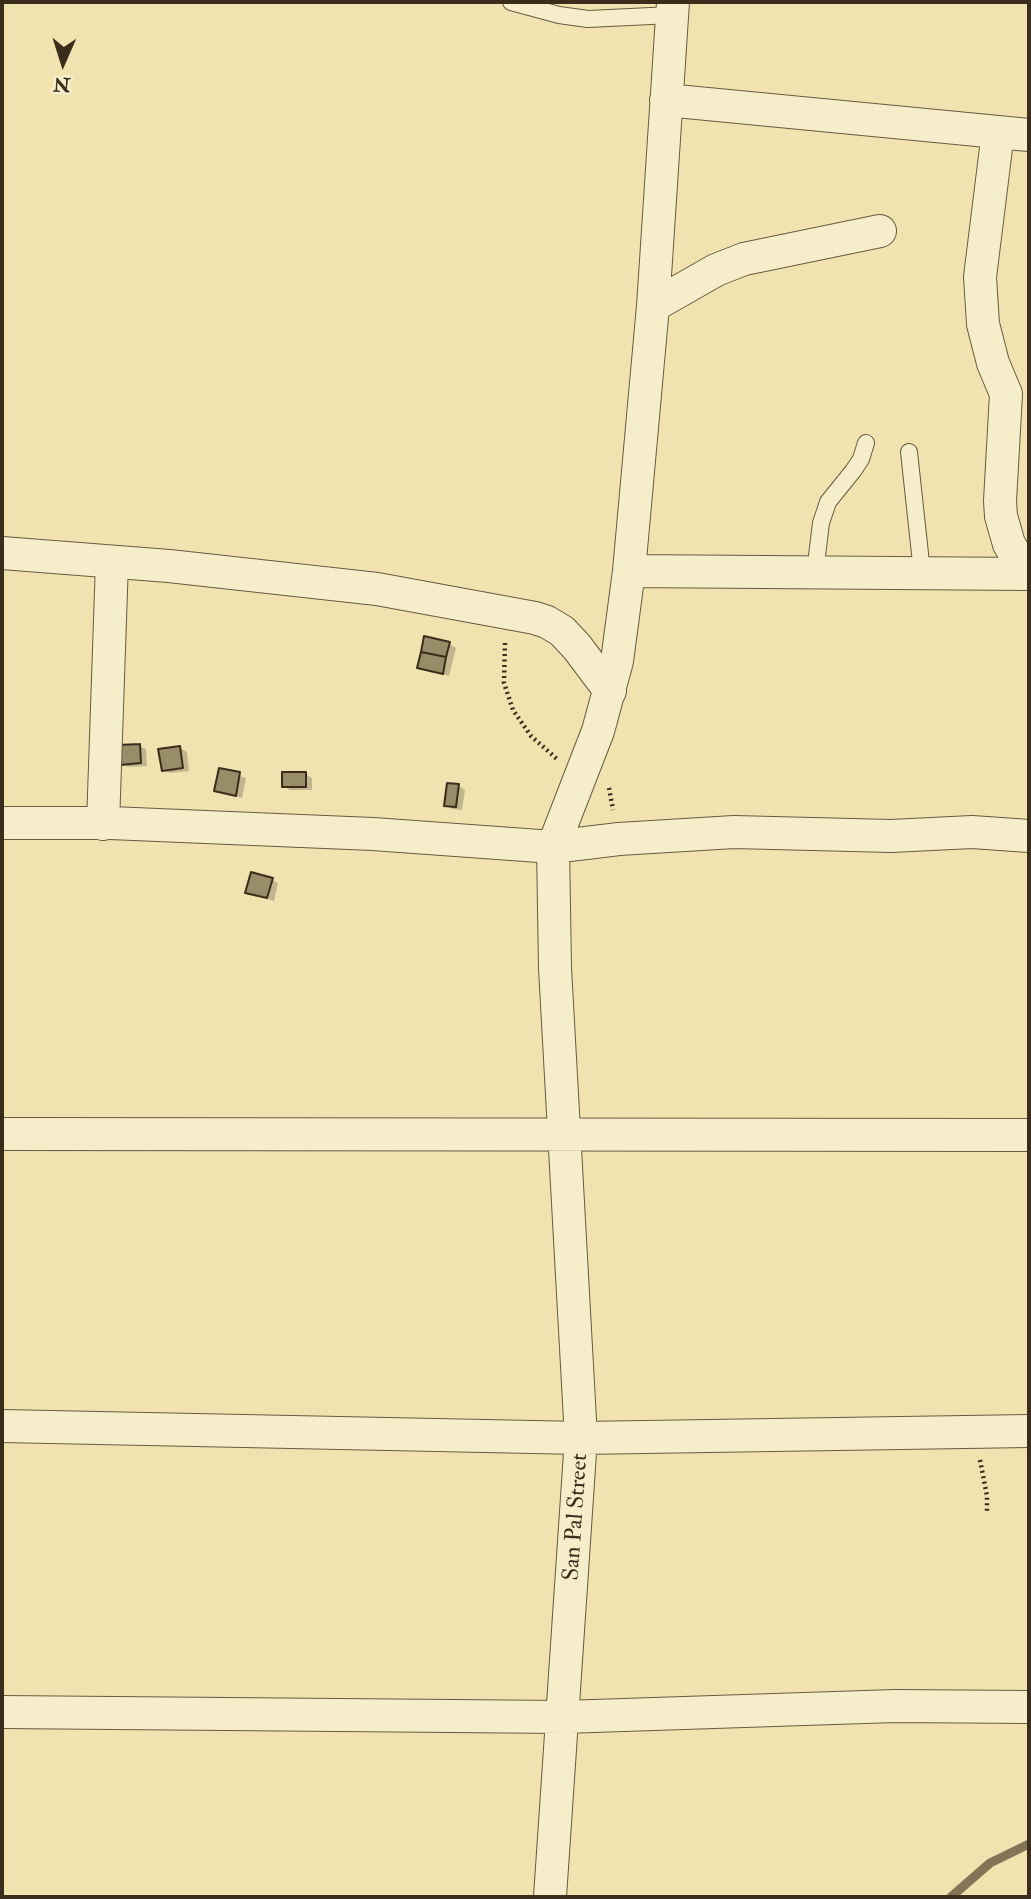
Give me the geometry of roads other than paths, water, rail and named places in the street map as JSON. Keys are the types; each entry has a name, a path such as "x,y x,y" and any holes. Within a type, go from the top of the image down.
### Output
{"street":[{"path":"552,847 610,691 617,661 629,571 653,306 673,8"},
{"path":"666,100 1029,135"},
{"path":"998,132 980,277 983,324 993,363 1006,394 1000,489 1001,516 1009,544 1028,574"},
{"path":"653,306 716,270 744,259 880,231"},
{"path":"2,554 112,562 377,589 506,612 547,622 562,631 610,691"},
{"path":"103,824 112,562"},
{"path":"629,571 1028,574"},
{"path":"2,822 373,834 552,847 619,839 734,832 891,836 972,832 1029,836"},
{"name":"San Pal Street","path":"550,1897 582,1438 555,968 552,847"},
{"path":"2,1134 1029,1135"},
{"path":"2,1426 582,1438 1029,1431"},
{"path":"2,1712 563,1717 895,1706 1029,1707"}],"lane":[{"path":"510,2 559,16 588,19 673,8"},
{"path":"815,572 821,523 828,502 861,459 866,443"},
{"path":"909,452 922,572"}],"waterway":[{"path":"951,1897 990,1863 1029,1844"}]}
